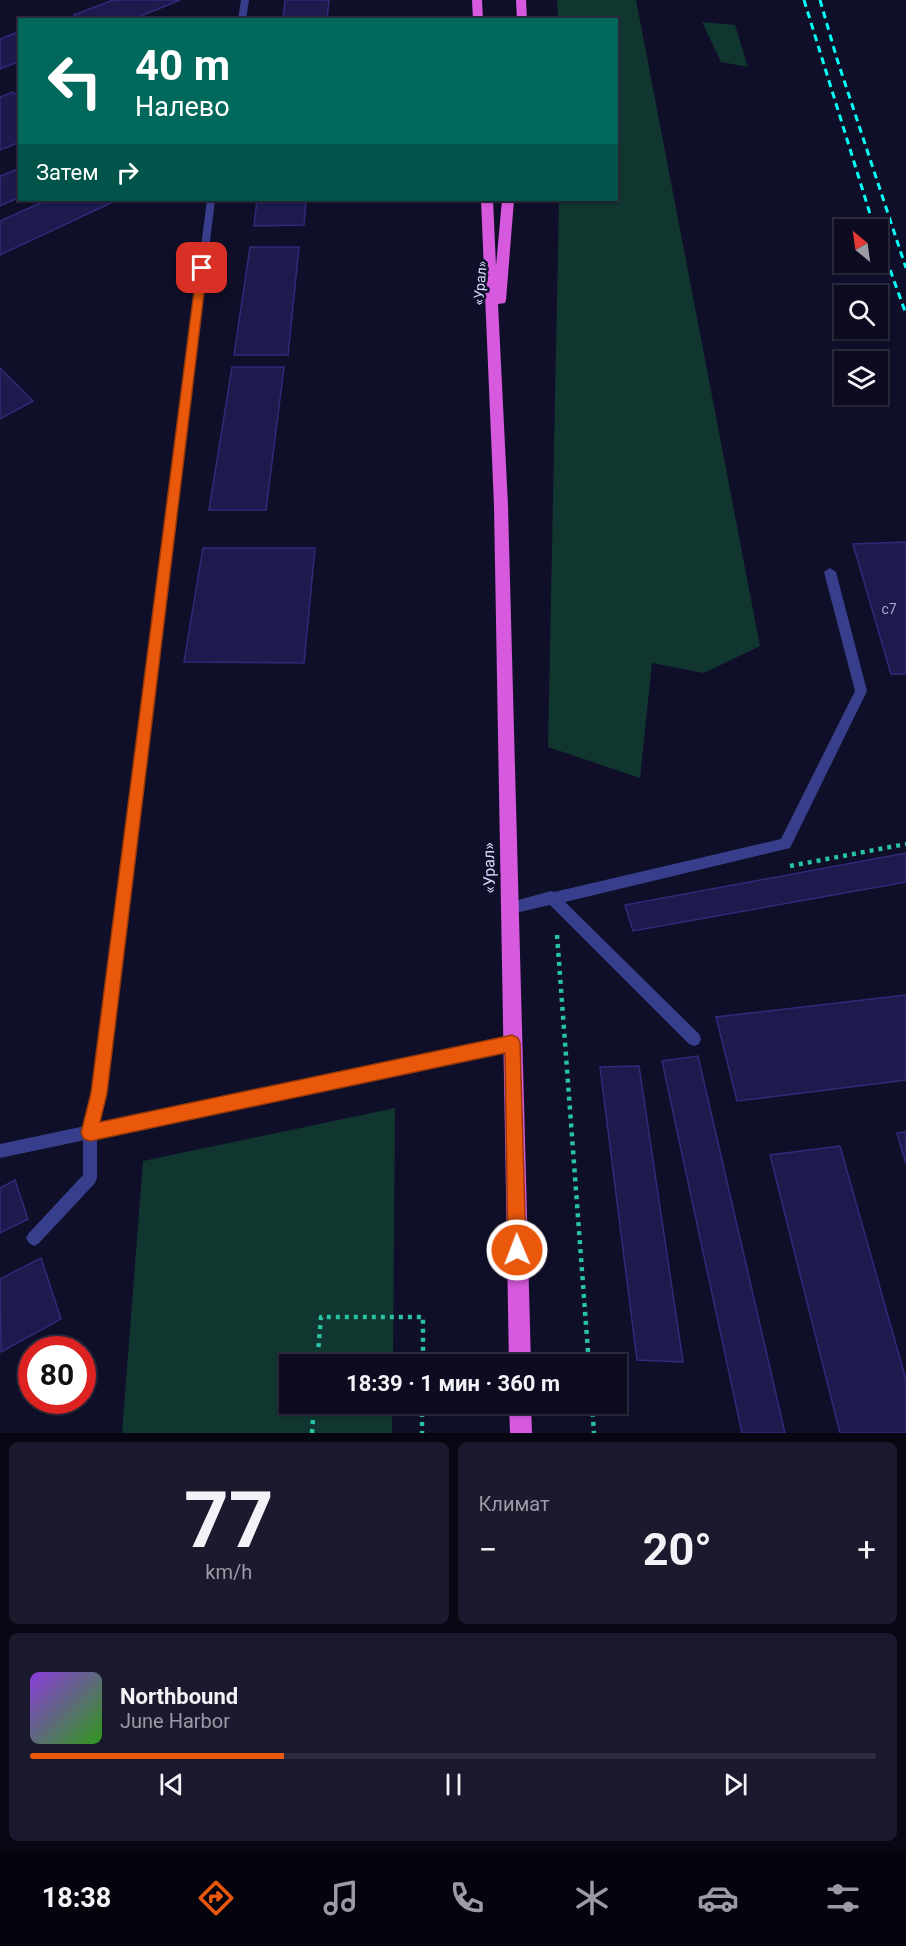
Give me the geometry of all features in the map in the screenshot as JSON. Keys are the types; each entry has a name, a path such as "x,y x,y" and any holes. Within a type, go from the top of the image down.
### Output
{"highway":[{"path":"477,0 478,18"},
{"path":"521,0 522,18"},
{"name":"«Урал»","path":"487,201 501,506 520,1354"},
{"name":"«Урал»","path":"494,370 508,201"},
{"path":"520,1414 521,1433"}],"street":[{"path":"242,18 245,0"},
{"path":"34,1238 90,1178 90,1133 99,1093 211,201"},
{"path":"511,908 785,844 861,691 830,572"},
{"path":"551,897 694,1039"},
{"path":"0,1152 512,1043"}],"path":[{"path":"318,1354 321,1317 423,1317 423,1354"},
{"path":"586,1341 588,1354"},
{"path":"312,1433 313,1414"},
{"path":"422,1414 422,1433"},
{"path":"593,1414 594,1433"}],"green space":[{"path":"557,0 636,0 760,646 704,673 652,663 640,778 548,747 559,201 618,201 618,18 558,18"},
{"path":"702,22 735,25 748,67 721,62"},
{"path":"395,1108 393,1354 279,1354 279,1414 392,1414 392,1433 122,1433 143,1161"}],"building":[{"path":"113,0 180,0 136,18 78,18 74,15"},
{"path":"285,0 329,0 327,18 283,18"},
{"path":"18,32 18,62 0,69 0,39"},
{"path":"13,92 18,96 18,143 0,150 0,97"},
{"path":"18,169 18,198 0,206 0,176"},
{"path":"45,201 115,201 0,255 0,221"},
{"path":"257,201 306,201 304,225 254,226"},
{"path":"250,247 299,247 288,355 234,355"},
{"path":"232,367 284,367 266,510 209,510"},
{"path":"0,368 33,401 0,419"},
{"path":"906,542 906,674 891,674 853,544"},
{"path":"203,548 315,548 304,663 184,662"},
{"path":"906,853 906,882 633,931 625,905"},
{"path":"906,995 906,1080 737,1101 716,1017"},
{"path":"698,1056 785,1433 742,1433 662,1061"},
{"path":"639,1066 683,1362 637,1360 600,1067"},
{"path":"906,1132 906,1164 897,1133"},
{"path":"840,1146 906,1380 906,1433 840,1433 770,1155"},
{"path":"15,1180 28,1219 0,1233 0,1188"},
{"path":"41,1258 61,1319 30,1336 18,1336 18,1343 1,1352 0,1279"}],"railway":[{"path":"804,0 872,219"},
{"path":"820,0 837,59 906,268"},
{"path":"888,264 906,314"}],"route":[{"path":"202,268 99,1093 90,1133 512,1043 517,1250"}]}
